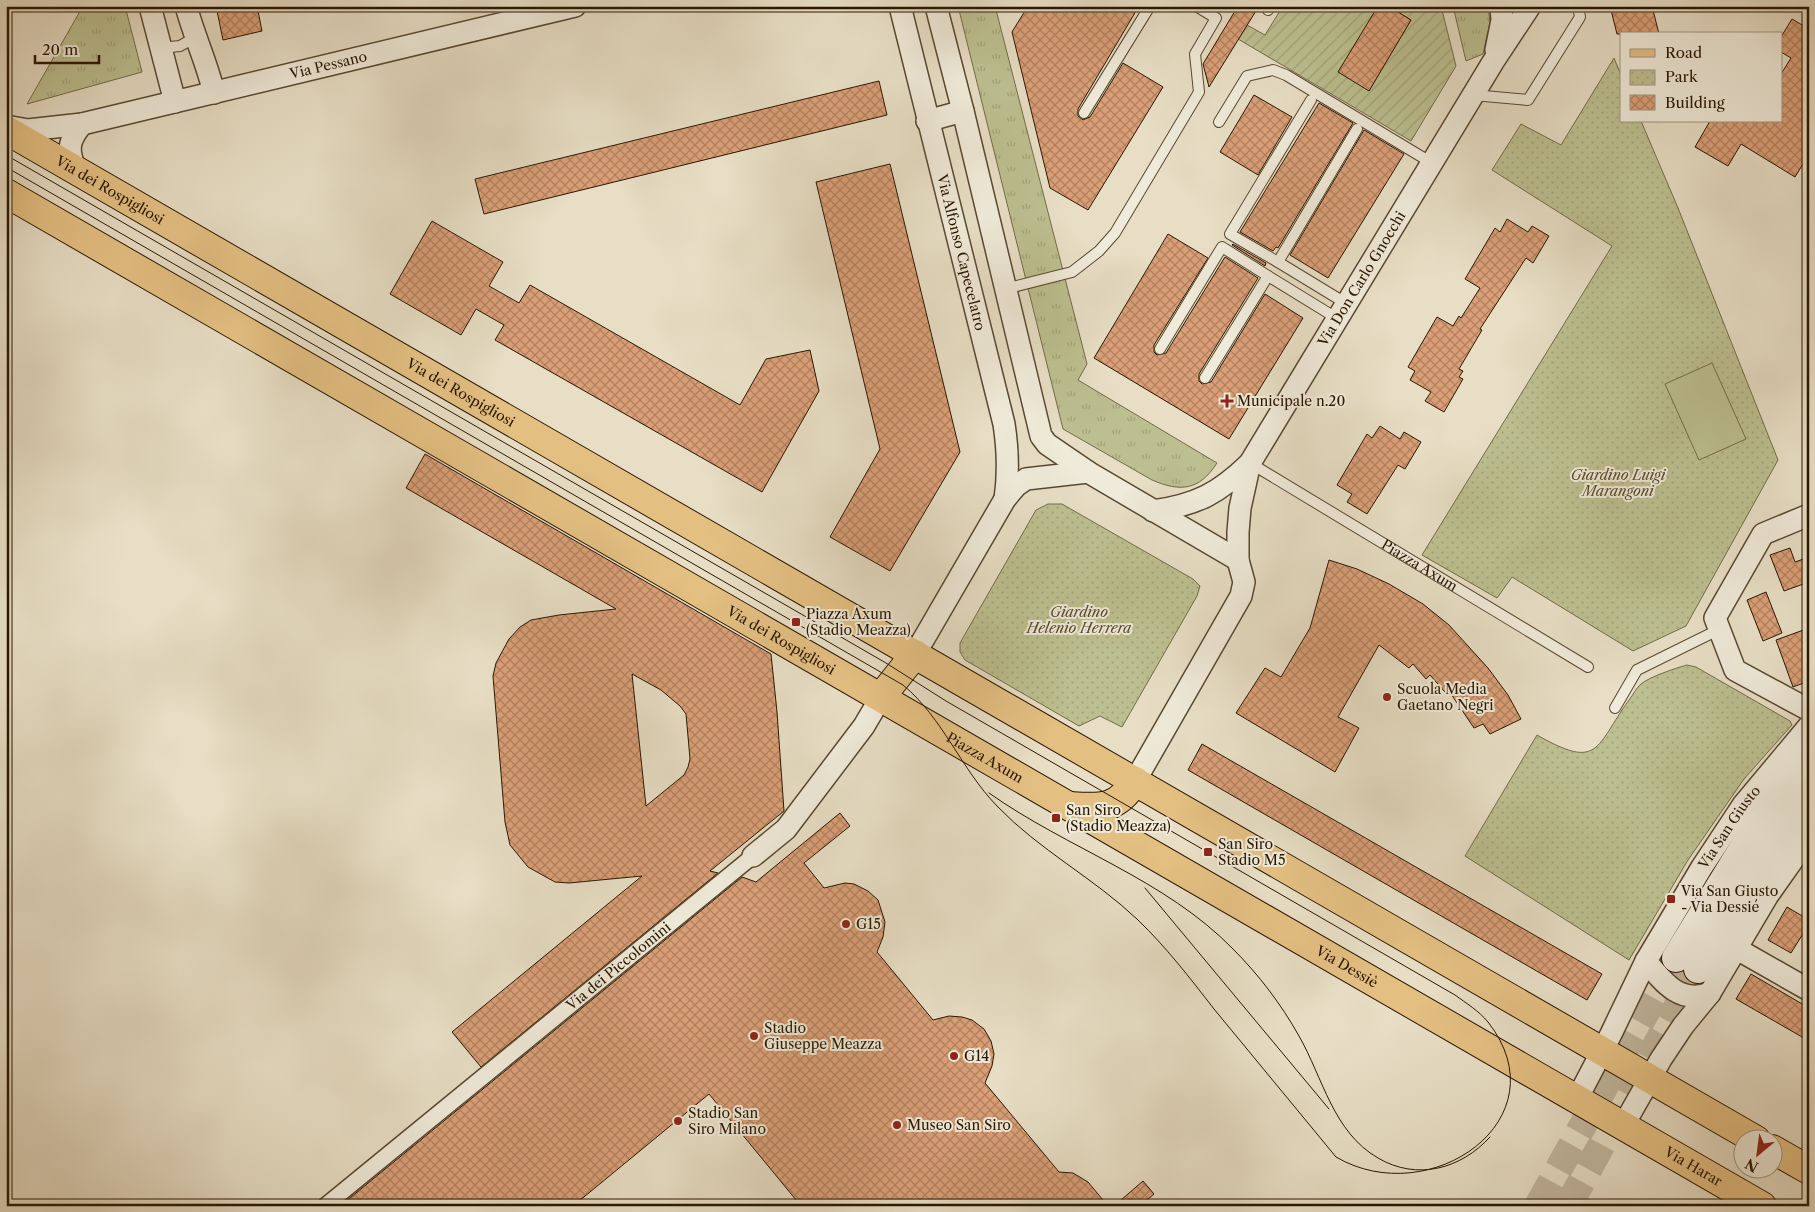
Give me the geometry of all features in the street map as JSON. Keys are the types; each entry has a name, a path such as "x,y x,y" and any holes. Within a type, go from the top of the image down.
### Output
{"main road":[{"name":"Via dei Rospigliosi","path":"6,130 915,654"},
{"name":"Via dei Rospigliosi","path":"6,192 881,697"},
{"path":"881,697 915,654 1739,1130"},
{"name":"Piazza Axum","path":"881,697 1069,806 1101,808 1126,796 1135,781"},
{"name":"Via San Giusto","path":"1695,973 1757,826 1809,760"},
{"name":"Via San Giusto","path":"1695,973 1779,840 1809,801"},
{"name":"Via Dessiè","path":"1069,806 1624,1126"},
{"name":"Via Harar","path":"1624,1126 1762,1206"},
{"path":"1782,1155 1809,1170"}],"street":[{"path":"150,6 175,102"},
{"path":"186,6 194,38 207,66 214,93"},
{"name":"Via Pessano","path":"6,126 28,130 82,124 575,6"},
{"name":"Via Alfonso Capecelatro","path":"900,6 927,121 1004,424 1009,452 1006,499"},
{"path":"936,6 1041,436 1047,444 1088,472 1238,560"},
{"name":"Via Don Carlo Gnocchi","path":"1493,62 1502,20 1501,6"},
{"name":"Via Don Carlo Gnocchi","path":"1250,463 1493,62 1530,6"},
{"path":"927,121 963,111"},
{"path":"76,170 69,155 73,135 82,124"},
{"path":"1153,511 1178,508 1198,501 1229,483 1250,463"},
{"name":"Piazza Axum","path":"1135,781 1241,596 1244,582 1238,560 1240,508 1250,463"},
{"path":"915,654 1006,499 1016,486 1026,479 1088,472"},
{"path":"1809,515 1763,534 1715,618 1718,630 1735,670 1809,710"},
{"name":"Via dei Piccolomini","path":"326,1206 786,829 864,726 881,697"},
{"name":"Via San Giusto","path":"1577,1099 1646,961 1722,835 1755,790 1809,726"},
{"name":"Via San Giusto","path":"1624,1126 1682,1026 1695,973 1737,949 1768,895 1809,837"},
{"path":"1737,949 1809,990"},
{"path":"1646,961 1674,990 1687,996 1698,997 1695,973"}],"lane":[{"path":"1084,113 1150,6"},
{"path":"1006,289 1072,272 1099,251 1115,233 1198,92 1195,54 1216,18 1196,6"},
{"path":"1473,96 1528,100 1580,17 1578,6"},
{"path":"160,48 180,46 194,38"},
{"path":"1219,122 1247,76 1273,70 1286,75 1432,163"},
{"path":"1311,100 1230,234 1278,262 1343,311"},
{"path":"1278,262 1357,129"},
{"path":"1160,349 1222,247 1268,276 1343,311"},
{"path":"1205,378 1268,276"},
{"name":"Piazza Axum","path":"1250,463 1588,667"},
{"path":"1615,708 1637,670 1718,630"}],"green space":[{"path":"83,6 125,6 142,72 27,104"},
{"path":"958,6 995,6 1087,364 1078,380 1217,463 1196,484 1180,487 1152,480 1063,429"},
{"path":"1283,6 1378,6 1369,91 1411,20 1388,6 1441,6 1456,66 1411,141 1238,39 1247,25 1265,35"},
{"path":"1453,6 1488,6 1490,22 1483,54 1466,61"},
{"name":"Giardino Luigi Marangoni","path":"1614,58 1620,73 1620,122 1641,122 1678,208 1778,460 1686,626 1633,651 1512,577 1497,598 1422,555 1612,246 1492,170 1521,124 1561,145"},
{"path":"1712,363 1746,439 1699,460 1665,384"},
{"name":"Giardino Helenio Herrera","path":"1048,504 1062,504 1193,579 1200,586 1197,596 1122,727 1100,716 1079,726 965,660 960,652 960,643 1036,510"},
{"path":"1687,665 1696,667 1790,721 1792,725 1744,779 1688,860 1629,960 1465,856 1537,735 1558,746 1573,751 1585,752 1594,749 1602,741 1641,684 1670,670"}],"building":[{"path":"216,6 257,6 262,31 223,40"},
{"path":"1028,6 1139,6 1078,109 1078,116 1083,120 1090,117 1123,63 1163,87 1088,210 1050,188 1012,32"},
{"path":"1238,6 1259,6 1209,87 1203,64"},
{"path":"1378,6 1388,6 1411,20 1369,91 1338,72"},
{"path":"1610,6 1652,6 1658,32 1620,32 1620,34 1617,34"},
{"path":"1792,19 1809,29 1809,154 1795,177 1741,144 1728,166 1695,147 1709,122 1782,122 1782,72 1791,58 1782,53 1782,35"},
{"path":"879,81 887,115 484,214 475,179"},
{"path":"1254,95 1292,117 1258,175 1220,152"},
{"path":"1319,103 1353,123 1278,248 1276,247 1273,251 1240,232"},
{"path":"1364,130 1404,154 1328,278 1290,255"},
{"path":"890,164 960,452 890,571 830,537 880,449 816,182"},
{"path":"1507,219 1528,232 1532,226 1549,236 1533,263 1526,258 1480,329 1482,330 1459,369 1463,371 1459,377 1463,379 1444,412 1425,401 1431,392 1410,380 1415,371 1408,367 1437,317 1453,326 1459,316 1461,318 1480,288 1465,279 1495,228 1500,232"},
{"path":"432,221 503,262 489,286 519,303 530,285 740,405 766,359 810,350 819,391 762,492 495,340 504,325 476,309 461,335 390,294"},
{"path":"1168,234 1208,258 1154,345 1154,352 1157,355 1166,353 1225,257 1258,278 1199,374 1199,381 1202,384 1211,382 1265,294 1303,318 1229,439 1094,358"},
{"path":"1232,245 1266,263 1265,266"},
{"path":"1380,426 1400,439 1404,432 1421,442 1405,469 1398,465 1367,514 1347,502 1352,494 1337,485 1367,434 1372,438"},
{"path":"425,454 771,654 784,811 710,871 718,873 481,1067 452,1032 642,876 569,883 555,882 528,867 510,845 505,822 493,676 496,663 509,639 520,627 531,620 616,609 406,488","holes":["632,674 661,690 680,706 686,714 690,759 684,775 646,806"]},
{"path":"1790,548 1795,562 1809,557 1809,582 1784,591 1770,555"},
{"path":"1329,560 1357,569 1389,584 1423,604 1449,625 1488,668 1508,695 1521,719 1490,734 1483,724 1474,728 1449,691 1445,692 1430,675 1426,679 1413,664 1409,668 1379,645 1338,717 1359,728 1335,772 1236,713 1265,668 1281,677 1310,628"},
{"path":"1766,592 1782,633 1763,641 1747,600"},
{"path":"1809,628 1809,681 1793,687 1776,640"},
{"path":"1202,744 1602,974 1587,1000 1188,770"},
{"name":"Stadio Giuseppe Meazza","path":"840,813 850,826 804,863 824,888 845,883 854,884 868,891 878,900 885,922 883,937 877,952 933,1020 949,1016 962,1017 972,1020 984,1029 991,1041 994,1054 992,1066 985,1083 1059,1172 1073,1173 1088,1182 1108,1206 801,1206 709,1094 573,1206 340,1206 742,877 756,882"},
{"path":"1787,907 1809,920 1809,924 1791,953 1768,940"},
{"path":"1751,974 1809,1008 1809,1041 1736,999"},
{"path":"1143,1181 1154,1194 1140,1206 1114,1206"}],"tunnel":[{"path":"1538,1206 1676,958"},
{"path":"1568,1206 1698,969"}],"tram line":[{"path":"6,155 886,663 946,701 1455,995 1477,1011 1488,1022 1507,1058 1510,1092 1498,1122 1476,1146 1445,1164 1410,1173 1373,1171 1336,1157 1158,941 1121,905 1048,850 1013,822 997,806 984,792 941,728 917,698 903,685 6,167"},
{"path":"989,793 1019,813 1147,884 1177,903 1206,924 1233,949 1261,980 1292,1024 1331,1103 1350,1134 1378,1158 1408,1169 1438,1168 1466,1157 1490,1137"},
{"path":"1145,888 1329,1109"}],"place":[{"name":"Municipale n.20","path":"1227,401"},
{"name":"Piazza Axum (Stadio Meazza)","path":"796,622"},
{"name":"Scuola Media Gaetano Negri","path":"1387,697"},
{"name":"San Siro (Stadio Meazza)","path":"1056,818"},
{"name":"San Siro Stadio M5","path":"1208,852"},
{"name":"Via San Giusto - Via Dessié","path":"1671,899"},
{"name":"G15","path":"846,924"},
{"name":"Stadio Giuseppe Meazza","path":"754,1036"},
{"name":"G14","path":"954,1056"},
{"name":"Stadio San Siro Milano","path":"678,1121"},
{"name":"Museo San Siro","path":"897,1125"}]}
